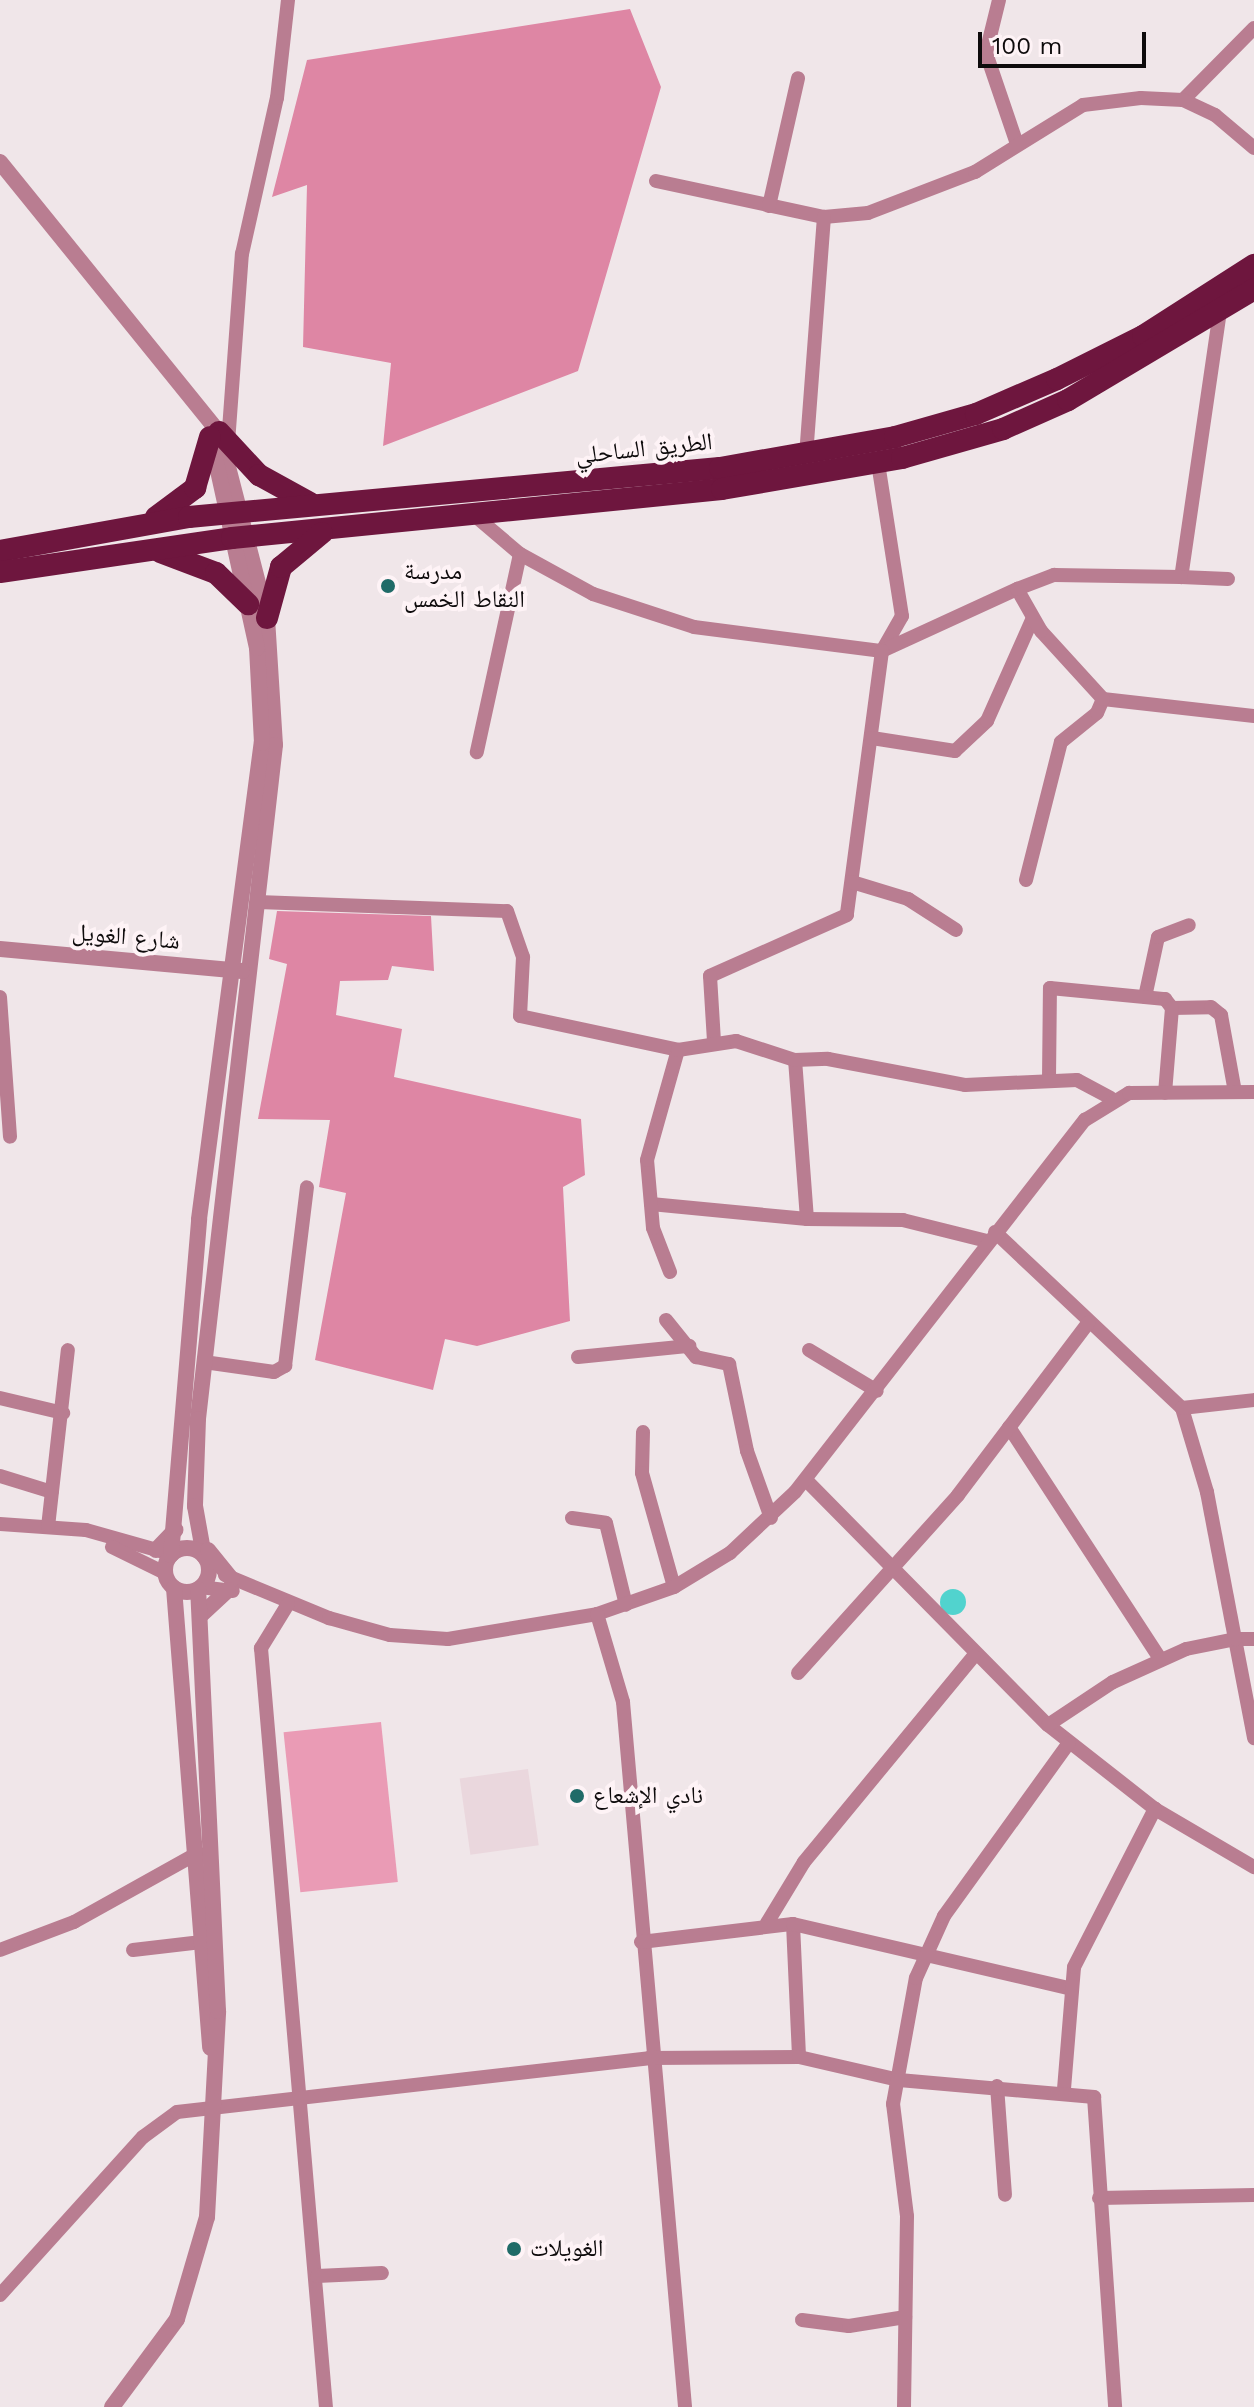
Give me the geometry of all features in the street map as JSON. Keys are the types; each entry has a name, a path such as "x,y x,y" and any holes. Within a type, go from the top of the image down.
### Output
{"highway":[{"name":"الطريق الساحلي","path":"0,551 142,524 234,512 806,456 976,414 1143,336 1254,265"},
{"name":"الطريق الساحلي","path":"0,572 240,538 722,489 878,463 1003,429 1220,311 1254,289"},
{"path":"142,524 195,488 219,438 271,483 315,504"},
{"path":"267,618 281,567 306,542 339,528"},
{"path":"139,550 203,566 248,604"}],"street":[{"path":"219,438 242,254 277,98 288,0"},
{"path":"999,0 986,53 1016,141"},
{"path":"1183,100 1254,28"},
{"path":"769,206 798,78"},
{"path":"656,181 824,217 893,205 975,172 1016,141 1083,105 1183,100 1215,115 1254,148"},
{"path":"0,162 198,400 219,438 240,538 267,618 275,745 258,902 228,1004 199,1219 176,1528 163,1552 165,1573 174,1588 213,2057"},
{"path":"806,456 824,217"},
{"path":"1181,577 1220,311"},
{"path":"714,1042 710,976 806,929 842,921 852,882 882,651 902,616 878,463"},
{"path":"474,515 520,554 593,594 694,627 882,651 1054,575 1228,579"},
{"path":"112,2407 177,2319 190,2288 207,2217 217,1951 199,1588 206,1559 197,1532 204,1362 240,971 237,948 262,743 240,538"},
{"path":"477,752 520,554"},
{"path":"1017,589 1032,620 1103,699 1254,716"},
{"path":"872,738 955,751 987,721 1032,620"},
{"path":"1026,880 1061,742 1097,713 1103,699"},
{"path":"852,882 908,899 956,930"},
{"path":"258,902 507,911 523,957 520,1016 678,1050 714,1042 746,1043 795,1060 828,1059 965,1085 1049,1079 1094,1085 1111,1098"},
{"path":"1145,997 1158,937 1189,925"},
{"path":"228,1004 206,968 237,948"},
{"name":"شارع الغويل","path":"0,949 240,971"},
{"path":"1049,1079 1050,988 1145,997 1172,1008 1211,1007 1221,1015 1235,1092"},
{"path":"0,997 10,1137"},
{"path":"1165,1093 1172,1008"},
{"path":"670,1272 651,1204 648,1150 678,1050"},
{"path":"795,1060 807,1219"},
{"path":"174,1588 230,1585 390,1635 448,1639 597,1614 674,1587 771,1518 806,1480 877,1391 1058,1150 1111,1098 1165,1093 1254,1092"},
{"path":"204,1362 274,1372 285,1366 307,1187"},
{"path":"651,1204 807,1219 903,1220 991,1236 1182,1408 1207,1492 1254,1738"},
{"path":"666,1320 699,1359 729,1364 747,1451 771,1518"},
{"path":"798,1673 891,1573 1088,1323"},
{"path":"578,1357 689,1346"},
{"path":"48,1527 68,1350"},
{"path":"809,1350 877,1391"},
{"path":"0,1398 63,1413"},
{"path":"1182,1408 1254,1400"},
{"path":"1009,1427 1161,1660"},
{"path":"643,1432 642,1473 674,1587"},
{"path":"0,1476 52,1492"},
{"path":"806,1480 891,1573 1048,1725 1155,1809 1254,1867"},
{"path":"572,1518 606,1523 626,1605"},
{"path":"0,1524 72,1529 163,1552 188,1548 206,1559 230,1585"},
{"path":"72,1529 165,1573"},
{"path":"197,1532 230,1585"},
{"path":"200,1616 230,1585"},
{"path":"282,1602 261,1648 295,2098 317,2276 326,2407"},
{"path":"597,1614 623,1702 649,2058 678,2268 685,2407"},
{"path":"1048,1725 1161,1660 1235,1639 1254,1639"},
{"path":"767,1923 804,1862 974,1656"},
{"path":"904,2407 907,2216 893,2104 924,1951 1069,1743"},
{"path":"1064,2089 1069,1988 1083,1946 1155,1809"},
{"path":"0,1950 74,1922 198,1853"},
{"path":"641,1942 767,1923 793,1924 924,1951 1069,1988"},
{"path":"793,1924 799,2057"},
{"path":"133,1950 202,1942"},
{"path":"0,2295 154,2126 211,2105 649,2058 799,2057 899,2080 1089,2093 1097,2103 1099,2198 1115,2407"},
{"path":"997,2086 1005,2195"},
{"path":"1099,2198 1254,2195"},
{"path":"317,2276 382,2273"},
{"path":"802,2320 849,2326 905,2317"}],"shaded area":[{"path":"630,9 661,87 578,371 383,446 391,363 303,347 307,185 272,197 307,60"},
{"path":"277,911 431,916 434,971 392,966 388,980 340,981 336,1015 402,1029 394,1077 581,1119 585,1175 563,1187 570,1321 477,1346 445,1339 433,1390 315,1360 346,1193 319,1187 330,1120 258,1119 287,964 269,959"},
{"path":"381,1722 398,1882 300,1892 284,1732"},
{"path":"528,1769 539,1845 470,1855 460,1779"}],"water":[{"path":"953,1589 962,1593 966,1602 962,1611 953,1615 944,1611 940,1602 944,1593"}],"place":[{"name":"مدرسة النقاط الخمس","path":"388,586"},
{"name":"نادي الإشعاع","path":"577,1796"},
{"name":"الغويلات","path":"514,2249"}]}
